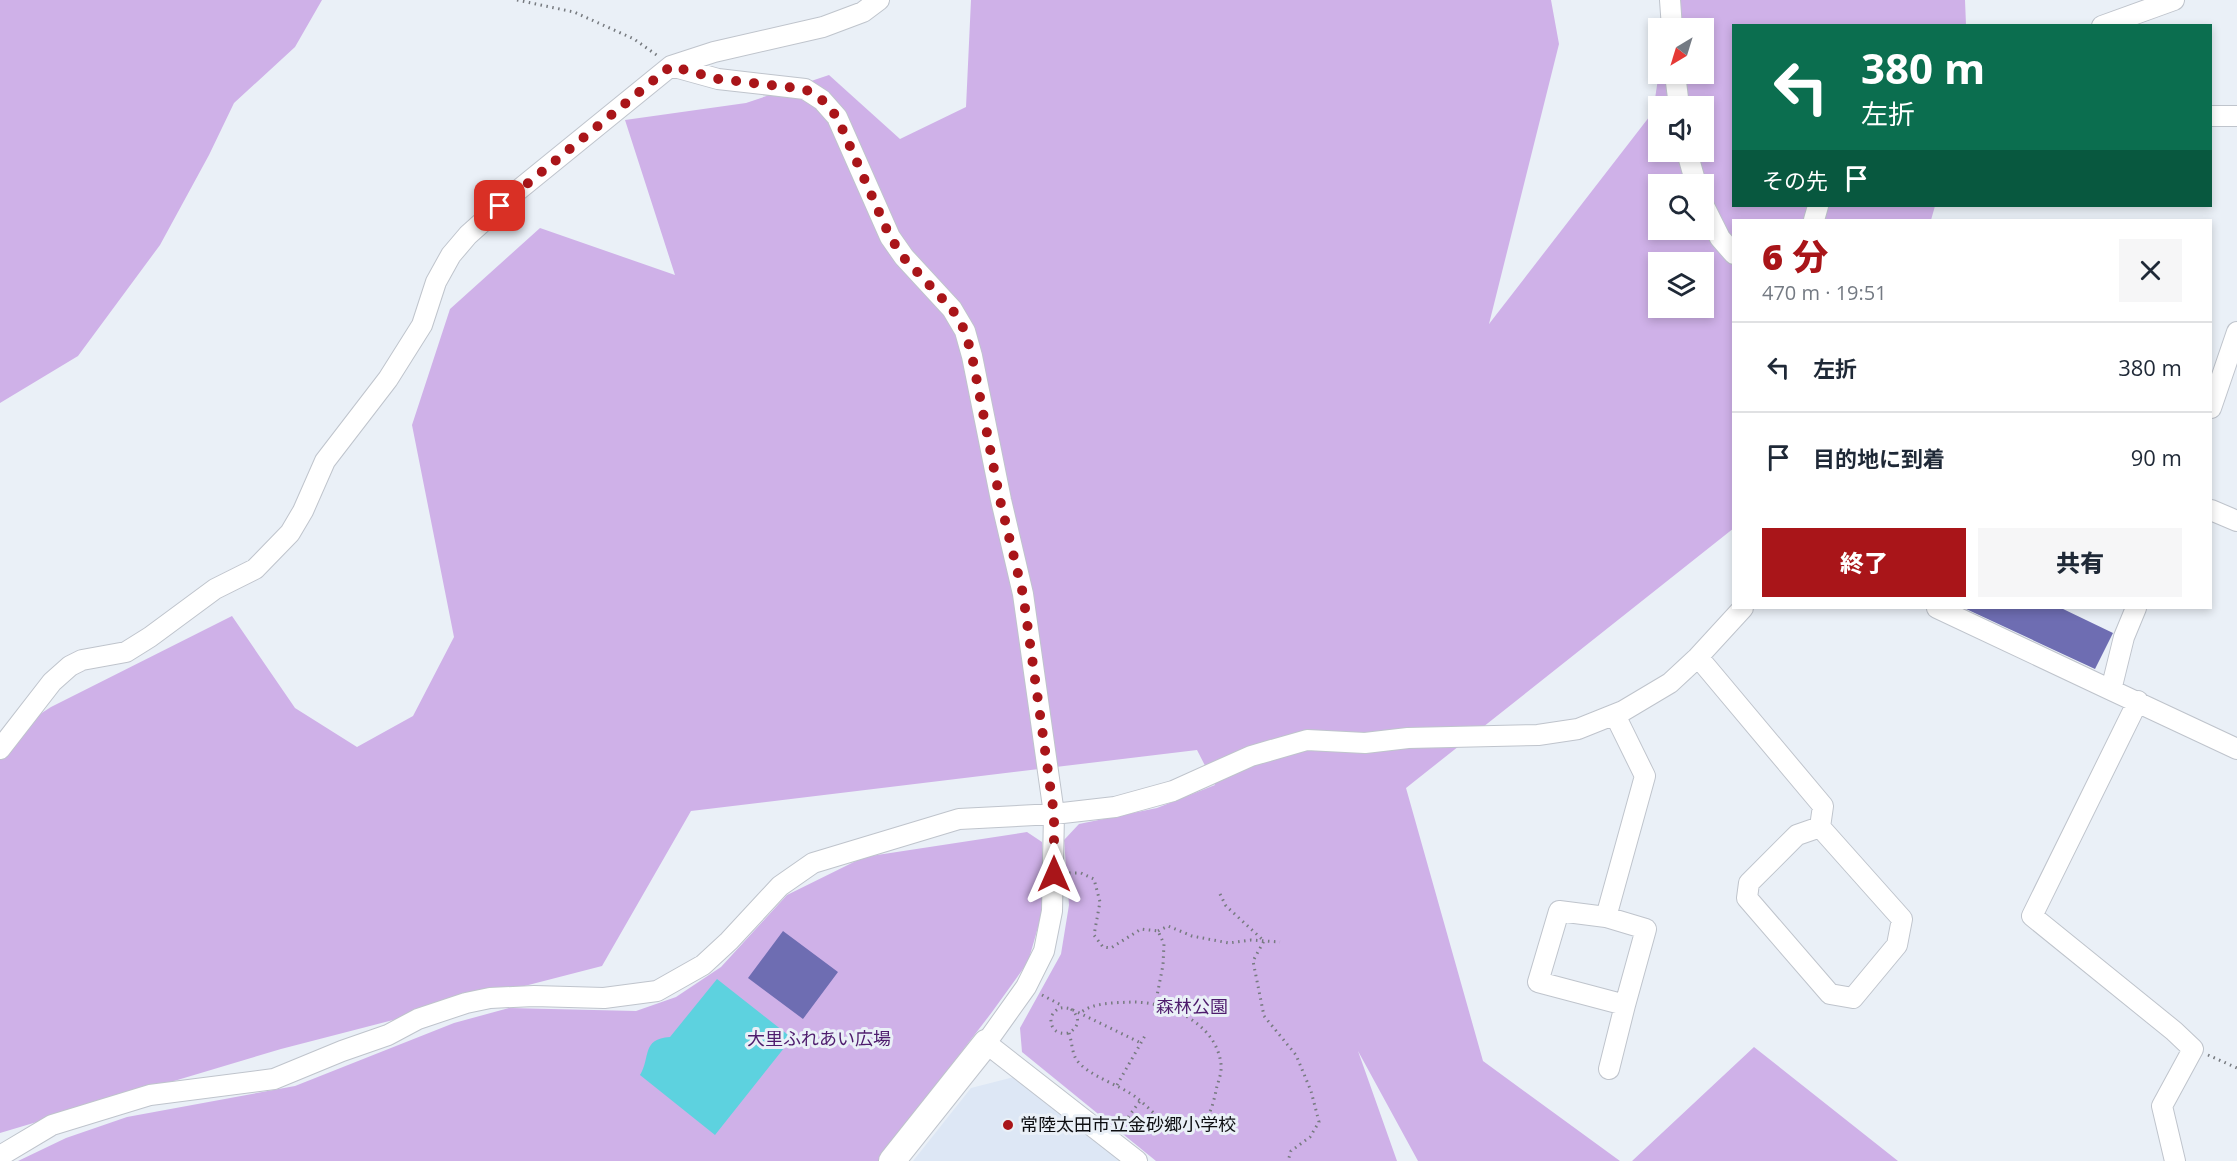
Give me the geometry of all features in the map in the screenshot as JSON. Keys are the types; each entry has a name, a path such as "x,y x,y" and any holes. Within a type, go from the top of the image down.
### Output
{"street":[{"path":"0,749 52,682 70,666 82,660 126,652 215,589 255,569 290,533 303,511 325,461 407,352 422,325 436,282 451,255 468,235 516,192 671,66 714,52 823,27 863,12 879,0"},
{"path":"1670,0 1671,18"},
{"path":"2108,24 2174,0"},
{"path":"671,66 718,79 805,89 822,100 837,117 890,237 904,258 952,309 965,331 1000,500 1023,594 1054,814 1054,874 1049,932 1044,951 1026,987 986,1043 892,1161"},
{"path":"2212,116 2237,116"},
{"path":"1714,226 1720,238 1732,252"},
{"path":"2212,405 2237,332"},
{"path":"2212,510 2237,520"},
{"path":"0,1156 52,1125 150,1095 274,1080 342,1051 388,1035 418,1019 466,1003 490,998 534,996 604,998 657,991 703,965 729,942 780,886 813,863 959,819 1054,814 1115,807 1173,791 1251,756 1307,740 1365,743 1408,738 1538,735 1578,729 1615,715 1670,683 1698,657 1742,609"},
{"path":"1939,609 2237,749"},
{"path":"2110,690 2124,638 2136,609"},
{"path":"1698,657 1823,806 1820,827 1902,919 1898,945 1853,998 1830,994 1747,898 1749,883 1797,835 1820,827"},
{"path":"2138,701 2032,916 2193,1049 2162,1106 2175,1161"},
{"path":"1606,917 1646,776 1615,715"},
{"path":"1609,1069 1646,929 1606,917 1559,911 1538,982 1625,1005"},
{"path":"986,1043 1137,1161"}],"path":[{"path":"517,0 574,12 634,39 671,66"},
{"path":"1054,874 1081,873 1094,879 1100,902 1095,935 1103,947 1111,948 1141,929 1158,931 1168,926 1192,936 1229,943 1251,940 1280,942"},
{"path":"1220,894 1226,906 1264,941"},
{"path":"1155,1006 1163,965 1164,944 1158,931"},
{"path":"1264,941 1253,961 1264,1016 1296,1055 1311,1090 1319,1122 1310,1137 1291,1151 1288,1161"},
{"path":"1026,987 1141,1043"},
{"path":"1069,1033 1073,1050 1082,1065 1117,1085 1172,1126 1188,1130 1196,1128 1208,1118 1222,1066 1217,1048 1207,1032 1193,1020 1177,1011 1141,1002 1087,1007 1080,1013"},
{"path":"1064,1007 1054,1011 1050,1023 1058,1033 1069,1033 1077,1024 1078,1018 1071,1009"},
{"path":"1117,1085 1146,1034"},
{"path":"2193,1049 2237,1068"},
{"path":"1111,1141 1140,1101"}],"shaded area":[{"name":"常陸太田市立金砂郷小学校","path":"1014,1077 1121,1161 913,1161 971,1088"}],"green space":[{"path":"0,0 322,0 295,47 234,103 209,155 160,245 78,356 0,403"},
{"name":"森林公園","path":"971,0 1551,0 1559,44 1489,324 1648,118 1648,162 1714,162 1714,96 1655,96 1657,84 1714,84 1714,18 1667,18 1670,0 1965,0 1966,24 1732,24 1732,207 1935,207 1931,219 1732,219 1732,530 1406,788 1483,1061 1620,1161 1418,1161 1358,1051 1397,1161 1156,1161 1022,1052 1020,1028 1061,954 1069,905 1064,840 1079,824 1157,808 1215,785 1197,750 691,811 602,966 281,1049 0,1133 0,740 51,707 232,616 295,708 357,747 413,716 454,637 412,425 450,309 540,228 675,275 625,120 746,103 829,75 900,139 966,107"},
{"name":"大里ふれあい広場","path":"1027,832 1042,842 1045,903 1028,962 878,1161 18,1161 66,1138 127,1117 295,1086 454,1023 509,1008 636,1011 676,997 721,967 787,895 864,857"},
{"path":"1754,1047 1898,1161 1632,1161"}],"water":[{"path":"717,979 792,1038 715,1135 640,1075 651,1045 661,1038 670,1037"}],"building":[{"path":"1966,609 2063,609 2113,633 2095,669"},
{"path":"783,931 838,972 803,1019 748,978"}],"place":[{"name":"常陸太田市立金砂郷小学校","path":"1008,1125"}],"route":[{"path":"500,206 671,66 718,79 805,89 822,100 837,117 890,237 904,258 952,309 965,331 1000,500 1023,594 1054,814 1054,874"}]}
